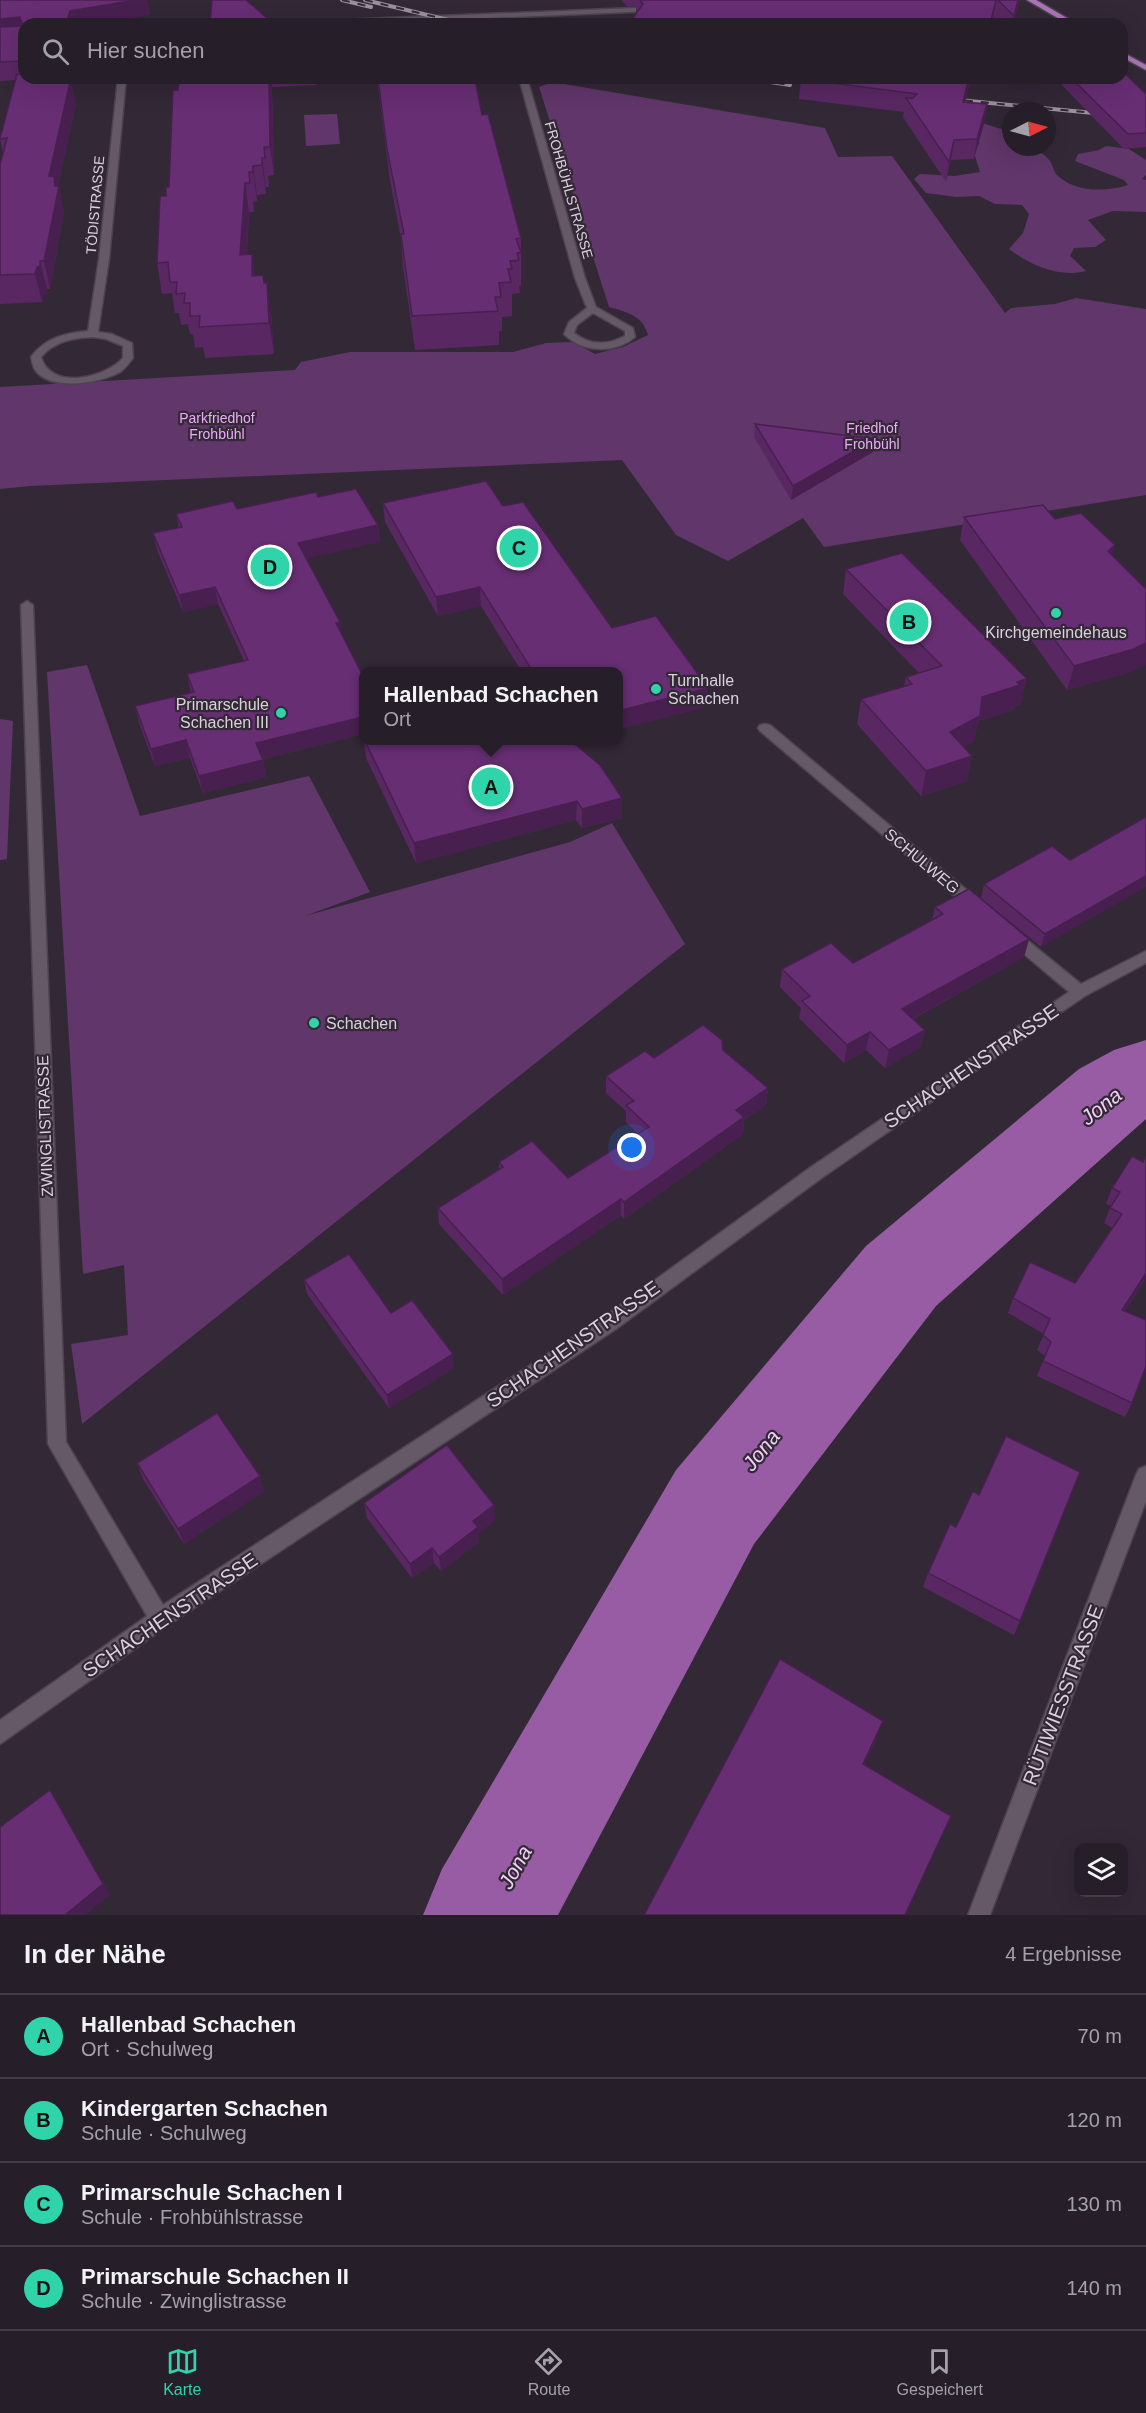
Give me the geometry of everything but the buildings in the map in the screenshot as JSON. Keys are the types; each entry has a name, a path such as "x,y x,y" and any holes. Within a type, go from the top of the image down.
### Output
{"main road":[{"path":"1031,0 1062,18"},
{"path":"1128,58 1146,68"}],"street":[{"path":"567,2 572,12"},
{"path":"432,18 663,9"},
{"name":"TÖDISTRASSE","path":"93,334 104,259 121,84"},
{"name":"FROHBÜHLSTRASSE","path":"525,84 580,278 592,309"},
{"path":"592,309 630,330 630,337 617,344 603,346 588,346 576,341 569,334 572,324 592,309"},
{"path":"93,334 108,336 128,345 131,353 128,360 108,374 86,380 62,380 48,376 35,364 36,357 51,343 71,336 93,334"},
{"name":"ZWINGLISTRASSE","path":"27,605 57,1444 160,1619"},
{"name":"SCHULWEG","path":"765,728 987,915"},
{"path":"1004,929 1080,992"},
{"name":"SCHACHENSTRASSE","path":"0,1733 160,1619 610,1323 817,1172 1080,992 1146,956"},
{"name":"RÜTIWIESSTRASSE","path":"979,1915 1146,1475"}],"green space":[{"path":"547,84 564,84 825,128 838,157 892,156 1005,313 1011,308 1055,304 1076,298 1146,309 1146,495 824,547 803,518 728,561 676,535 622,460 0,489 0,387 295,370 301,362 350,352 513,352 546,343 573,342 595,354 623,347 648,335 638,319 609,307 539,87"},
{"path":"337,114 340,144 306,146 304,115"},
{"path":"982,123 1002,129 1002,156 1045,156 1050,161 1056,174 1063,180 1081,188 1100,190 1128,185 1124,180 1075,161 1078,154 1099,150 1106,146 1129,149 1146,160 1146,175 1142,179 1146,180 1146,212 1113,211 1088,220 1106,240 1095,247 1074,248 1070,256 1086,271 1056,272 1036,265 1009,249 1023,233 1029,214 1022,205 995,204 979,196 956,197 926,193 914,179 920,174 954,176 980,172 973,150 980,143 966,137"},
{"path":"87,665 140,816 309,776 370,892 305,916 570,842 612,823 685,944 82,1424 71,1344 128,1335 124,1265 83,1274 47,672"},
{"path":"0,719 13,721 7,859 0,860"}],"waterway":[{"name":"Jona","path":"488,1915 715,1507 901,1276 1111,1095 1146,1075"}],"railway":[{"path":"342,0 371,7"},
{"path":"365,0 440,18"},
{"path":"784,84 790,85"},
{"path":"949,99 1104,114"}],"place":[{"name":"Primarschule Schachen I","path":"519,548"},
{"name":"Primarschule Schachen II","path":"270,567"},
{"name":"Kirchgemeindehaus","path":"1056,613"},
{"name":"Kindergarten Schachen","path":"909,622"},
{"name":"Turnhalle Schachen","path":"656,689"},
{"name":"Primarschule Schachen III","path":"281,713"},
{"name":"Hallenbad Schachen","path":"491,787"},
{"name":"Schachen","path":"314,1023"}],"park label":[{"name":"Parkfriedhof Frohbühl","path":"217,426"},
{"name":"Friedhof Frohbühl","path":"872,436"}]}
